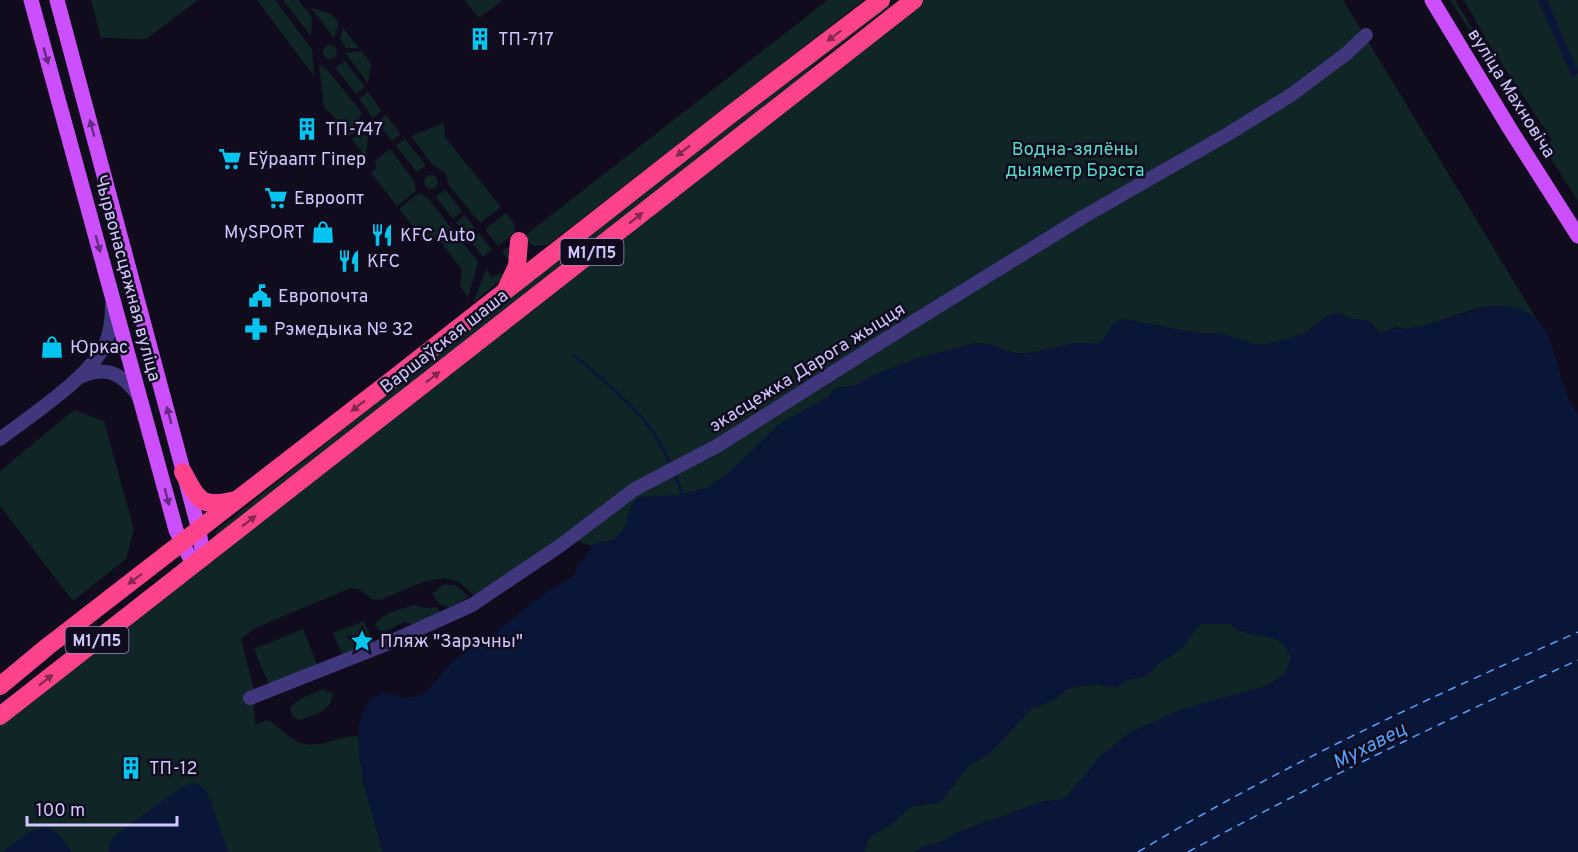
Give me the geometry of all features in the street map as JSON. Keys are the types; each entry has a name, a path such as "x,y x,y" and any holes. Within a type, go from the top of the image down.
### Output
{"highway":[{"name":"Варшаўская шаша","path":"0,686 880,0"},
{"name":"Варшаўская шаша","path":"0,716 904,3"},
{"path":"504,292 517,266 519,241 535,251 558,249"},
{"path":"183,472 200,499 213,505 237,500"}],"main road":[{"name":"Чырвонасцяжная вуліца","path":"31,0 176,530 182,543 198,561"},
{"name":"Чырвонасцяжная вуліца","path":"57,0 199,530 198,561"},
{"name":"вуліца Махновіча","path":"1432,0 1578,236"}],"street":[{"name":"экасцежка Дарога жыцця","path":"250,698 379,647 472,605 561,545 635,489 717,446 1073,223 1282,101 1330,67 1366,35"},
{"path":"0,439 94,363 107,341 112,322 113,297"},
{"path":"78,378 95,372 114,372 128,382 141,400"}],"green space":[{"path":"91,0 198,0 146,39 101,38"},
{"path":"257,0 275,0 312,49 314,76"},
{"path":"283,0 298,0 312,17 311,36"},
{"path":"465,0 503,0 479,18"},
{"path":"828,0 864,0 548,245 534,246 526,240 527,234"},
{"name":"Водна-зялёны дыяметр Брэста","path":"923,0 1343,0 1539,323 1526,313 1499,306 1472,310 1418,327 1407,329 1395,327 1380,333 1370,322 1351,319 1338,313 1326,317 1304,334 1265,345 1222,334 1196,333 1128,320 1097,344 1076,343 1024,354 1010,352 989,344 976,343 916,359 872,376 854,386 833,390 828,397 778,425 729,474 706,488 677,496 639,497 632,506 622,532 612,540 591,546 571,538 473,595 458,581 443,578 423,582 380,600 372,599 359,589 351,588 255,628 241,639 253,687 255,725 267,720 292,739 309,744 358,736 362,776 383,852 0,852 0,725"},
{"path":"1450,0 1455,0 1484,48 1548,143 1552,140 1490,46 1464,0 1578,0 1578,201"},
{"path":"889,3 891,6 814,65 802,78 216,536 216,531 456,339"},
{"path":"311,8 330,13 339,23 334,38"},
{"path":"343,28 359,48 346,48 340,39"},
{"path":"330,45 335,47 337,52 335,57 330,59 325,57 323,52 325,47"},
{"path":"361,51 371,63 368,83 345,53"},
{"path":"345,61 365,87 356,94 335,68"},
{"path":"319,64 326,68 362,113 358,121 360,130 349,136 330,112 324,108"},
{"path":"368,92 382,111 373,118 359,99"},
{"path":"386,115 401,134 392,141 377,122"},
{"path":"444,123 445,137 501,207 480,223 448,184 446,174 432,164 411,136"},
{"path":"361,133 368,137 366,156 351,139"},
{"path":"405,139 426,165 417,172 396,146"},
{"path":"390,149 414,181 416,191 397,206 371,173 376,168 375,161"},
{"path":"431,175 436,177 438,182 436,187 431,189 426,187 424,182 426,177"},
{"path":"445,189 462,211 453,219 436,197"},
{"path":"419,193 428,198 478,262 468,298 460,286 462,270 438,238 422,238 399,209"},
{"path":"506,213 514,223 515,233 498,246 485,229"},
{"path":"465,215 475,228 466,235 456,222"},
{"path":"479,233 492,250 483,257 470,240"},
{"path":"515,242 510,272 473,303 486,269 492,277 504,272 510,262 502,251"},
{"path":"74,410 104,421 134,530 126,559 73,601 0,506 0,471"},
{"path":"444,584 457,586 469,597 450,608 439,604 432,594"},
{"path":"415,605 426,608 436,607 441,612 414,625 404,622 385,632 378,630 375,624 378,620 399,609"},
{"path":"364,621 374,644 343,657 333,633"},
{"path":"1229,623 1238,630 1271,637 1284,644 1290,655 1290,661 1284,675 1264,687 1180,710 1130,732 1098,759 1065,799 1041,802 959,832 914,852 864,852 869,837 890,825 912,806 942,800 970,764 989,754 1032,708 1054,700 1066,690 1074,687 1097,684 1116,687 1130,679 1146,676 1159,663 1183,647 1201,624"},
{"path":"303,629 318,667 270,687 254,649"},
{"path":"323,689 333,694 325,709 299,720 292,716 290,707 302,698"}],"water":[{"path":"1538,0 1547,0 1578,71 1576,76 1571,75"},
{"name":"Мухавец","path":"1496,306 1518,309 1534,317 1545,330 1552,345 1562,381 1578,413 1578,852 914,852 959,832 1041,802 1065,799 1098,759 1130,732 1189,707 1264,687 1284,675 1290,655 1284,644 1271,637 1252,635 1225,623 1198,626 1183,647 1159,663 1146,676 1130,679 1116,687 1097,684 1074,687 1066,690 1054,700 1032,708 989,754 970,764 942,800 912,806 890,825 869,837 864,852 383,852 366,790 358,741 361,719 369,703 384,692 404,698 419,696 427,691 455,659 494,633 549,590 574,576 577,565 586,557 593,544 612,541 619,535 625,527 632,505 639,497 682,495 706,488 722,479 778,425 828,397 836,388 854,386 872,376 916,359 976,343 989,344 1010,352 1024,354 1076,343 1097,344 1103,340 1112,325 1122,319 1196,333 1222,334 1265,345 1304,334 1333,313 1351,319 1367,320 1378,332 1382,333 1392,328 1406,329 1426,325"},
{"path":"193,783 199,784 207,792 229,852 109,852 109,844 115,835 182,787"},
{"path":"44,827 57,833 72,852 2,852 29,832"}],"waterway":[{"path":"574,355 642,417 671,465"},
{"path":"675,474 682,495"}],"ferry route":[{"path":"1138,852 1300,762 1466,682 1578,632"},
{"path":"1188,852 1381,753 1578,660"}],"place":[{"name":"ТП-717","path":"480,39"},
{"name":"ТП-747","path":"307,129"},
{"name":"Еўраапт Гіпер","path":"230,159"},
{"name":"Евроопт","path":"276,198"},
{"name":"MySPORT","path":"323,232"},
{"name":"KFC Auto","path":"382,235"},
{"name":"KFC","path":"349,261"},
{"name":"Европочта","path":"260,296"},
{"name":"Рэмедыка № 32","path":"256,329"},
{"name":"Юркас","path":"52,347"},
{"name":"Пляж \"Зарэчны\"","path":"362,641"},
{"name":"ТП-12","path":"131,768"}]}
